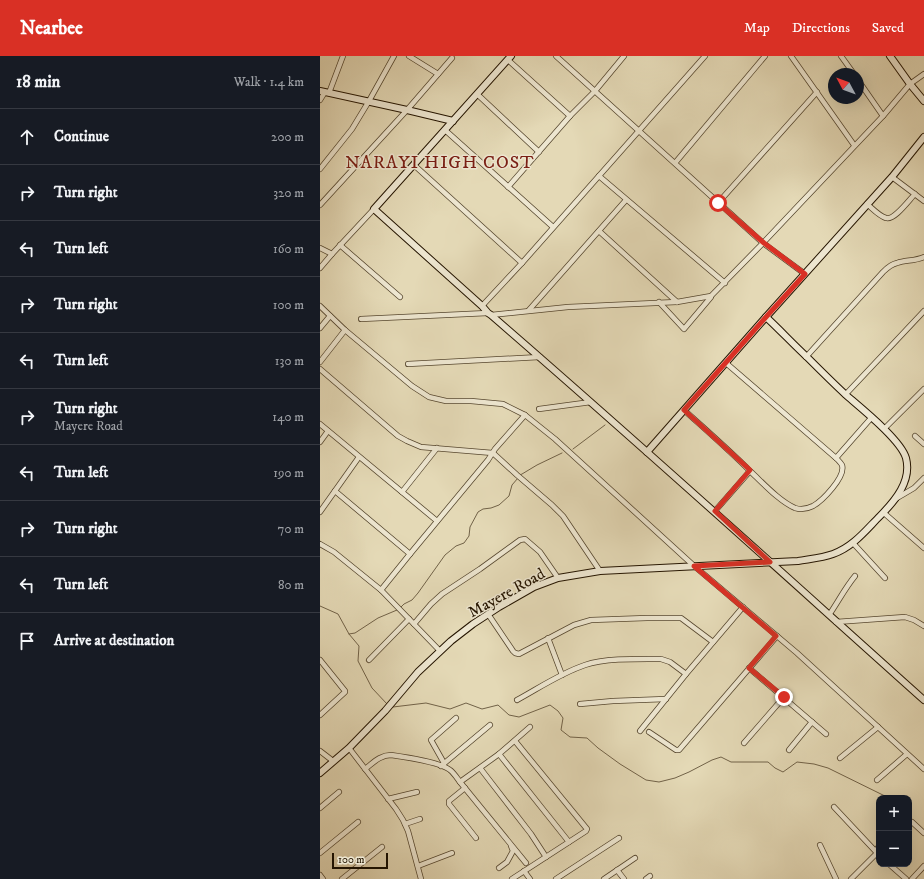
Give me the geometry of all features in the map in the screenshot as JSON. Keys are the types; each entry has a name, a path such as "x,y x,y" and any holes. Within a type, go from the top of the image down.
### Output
{"street":[{"path":"320,100 343,56"},
{"path":"320,169 352,129 394,56"},
{"path":"409,56 438,74"},
{"path":"556,56 718,203 764,243 805,274"},
{"path":"508,187 570,116 595,91 624,56"},
{"path":"482,306 522,263 705,56"},
{"path":"675,163 765,56"},
{"path":"791,56 854,145"},
{"path":"841,56 850,68"},
{"path":"890,56 924,101"},
{"path":"320,206 452,58"},
{"path":"320,268 510,58 570,116"},
{"path":"659,302 684,329 711,296 764,243 910,84 924,74"},
{"path":"864,89 882,116"},
{"path":"324,92 453,121"},
{"path":"718,203 817,92"},
{"path":"477,94 539,152"},
{"path":"445,130 553,227"},
{"path":"647,452 892,177 924,137"},
{"path":"414,165 522,263"},
{"path":"599,176 725,283"},
{"path":"892,177 924,201"},
{"path":"867,204 883,217 890,219 895,216 914,194"},
{"path":"529,310 626,200"},
{"path":"374,208 489,314 715,511 828,615 924,700"},
{"path":"599,231 677,302"},
{"path":"340,245 400,297"},
{"path":"320,248 332,254"},
{"path":"806,357 890,266 924,257"},
{"path":"361,319 489,314 568,306 677,302 711,296"},
{"path":"320,306 345,330 412,386 429,397 446,401 471,401 503,404 524,415 555,439 694,566 822,676 924,769"},
{"path":"846,394 924,311"},
{"path":"320,328 330,316"},
{"name":"Mayere Road","path":"320,773 349,748 385,711 418,672 451,641 488,614 534,587 558,578 600,571 798,561 833,554 853,543 884,513 897,498 904,484 907,472 906,458 898,444 872,417 806,357 787,336 766,317"},
{"path":"320,362 345,330"},
{"path":"408,364 540,357"},
{"path":"684,410 750,470 768,489 795,508 803,510 824,498 836,484 842,472 842,465 836,458 726,363"},
{"path":"320,369 398,436 406,441 421,447 493,453 563,516 600,571"},
{"path":"884,429 923,392"},
{"path":"539,409 591,402"},
{"path":"381,590 524,415"},
{"path":"836,458 872,417"},
{"path":"320,424 437,521"},
{"path":"320,442 328,431"},
{"path":"915,436 924,444"},
{"path":"402,492 437,448"},
{"path":"320,512 360,457"},
{"path":"715,511 750,470"},
{"path":"897,498 914,488 924,478"},
{"path":"335,491 410,554"},
{"path":"884,513 923,545"},
{"path":"414,624 431,604 442,594 520,540 525,539 540,552 558,578"},
{"path":"853,543 885,578"},
{"path":"320,544 334,552 381,590 440,651"},
{"path":"828,615 836,606 844,591 855,576"},
{"path":"640,731 743,607"},
{"path":"488,614 515,654 519,654 574,625 591,620 681,618 713,642"},
{"path":"836,622 905,618 914,620 924,626"},
{"path":"369,660 409,619"},
{"path":"649,732 678,750 776,636"},
{"path":"548,638 562,674"},
{"path":"517,700 562,674 586,665 604,662 661,659 670,662 686,674"},
{"path":"320,661 345,692 320,715"},
{"path":"749,668 826,734"},
{"path":"744,742 784,697"},
{"path":"580,704 666,699"},
{"path":"456,718 431,740 443,764 460,782 526,863"},
{"path":"789,750 812,722"},
{"path":"365,769 386,755 443,764 490,726"},
{"path":"460,782 499,754 530,727"},
{"path":"840,758 878,727"},
{"path":"512,879 587,829 515,740"},
{"path":"349,748 396,809 405,824 422,879"},
{"path":"320,750 333,761"},
{"path":"499,754 569,842"},
{"path":"877,780 907,754"},
{"path":"480,768 531,834 546,857"},
{"path":"465,788 449,801 449,804 476,838"},
{"path":"320,808 339,792"},
{"path":"388,799 417,792"},
{"path":"834,807 876,852"},
{"path":"405,824 420,819"},
{"path":"320,853 358,822"},
{"path":"912,822 924,833"},
{"path":"556,879 619,838"},
{"path":"500,868 507,862 512,851 511,844"},
{"path":"820,846 836,879"},
{"path":"342,879 382,847"},
{"path":"418,866 452,853"},
{"path":"851,879 876,854"},
{"path":"604,879 635,858"},
{"path":"912,879 924,866"},
{"path":"892,867 906,879"},
{"path":"618,870 624,879"},
{"path":"524,871 530,879"},
{"path":"320,875 323,879"},
{"path":"646,879 650,876"}],"waterway":[{"path":"573,449 605,425"},
{"path":"520,475 562,453"},
{"path":"400,608 412,600 418,593 445,555 456,546 464,543 469,536 470,527 478,512 483,509 499,505 509,496 512,485 518,478"},
{"path":"320,606 338,614 349,634 359,646 358,661 372,688 387,704"},
{"path":"349,634 355,633 378,618 397,610"},
{"path":"393,707 426,703 450,709 466,703 482,709 498,705 509,715 519,717 550,705 558,711 563,718 561,730 570,737 587,738 620,764 646,780 659,782 675,778 721,757 731,762 768,762 783,772 797,762 814,764 828,768 883,795"}],"district":[{"name":"NARAYI HIGH COST","path":"440,162"}],"route":[{"path":"718,203 764,243 805,274 684,410 750,470 715,511 770,562 694,566 776,636 749,668 784,697"}]}
